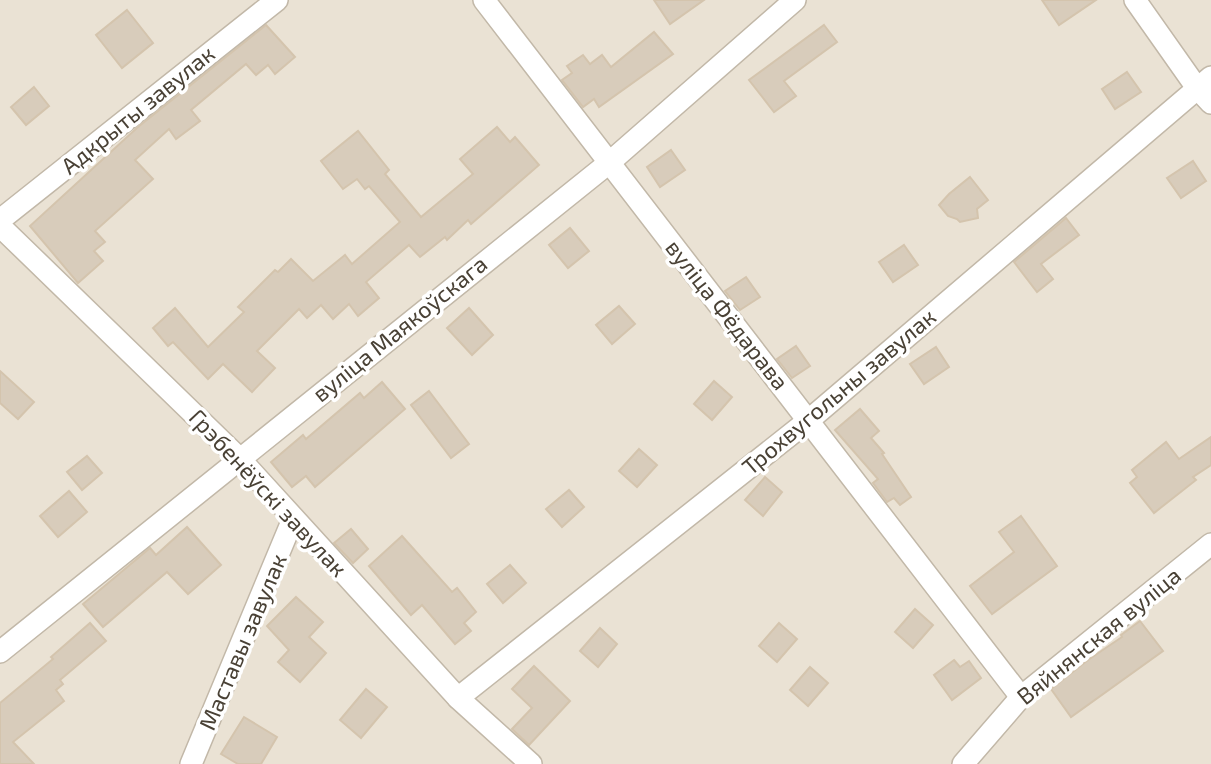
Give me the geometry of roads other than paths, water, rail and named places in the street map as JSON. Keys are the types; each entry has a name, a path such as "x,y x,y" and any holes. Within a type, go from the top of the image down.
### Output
{"street":[{"name":"Адкрыты завулак","path":"0,220 277,0"},
{"name":"вуліца Фёдарава","path":"484,0 1021,697"},
{"name":"вуліца Маякоўскага","path":"0,652 610,162 796,0"},
{"path":"1135,0 1206,89"},
{"name":"Трохвугольны завулак","path":"458,698 809,420 1206,89"},
{"name":"Грэбенёўскі завулак","path":"0,226 239,458 458,698 531,764"},
{"name":"Маставы завулак","path":"191,764 293,519"},
{"name":"Вяйнянская вуліца","path":"963,764 1021,697 1211,544"}]}
